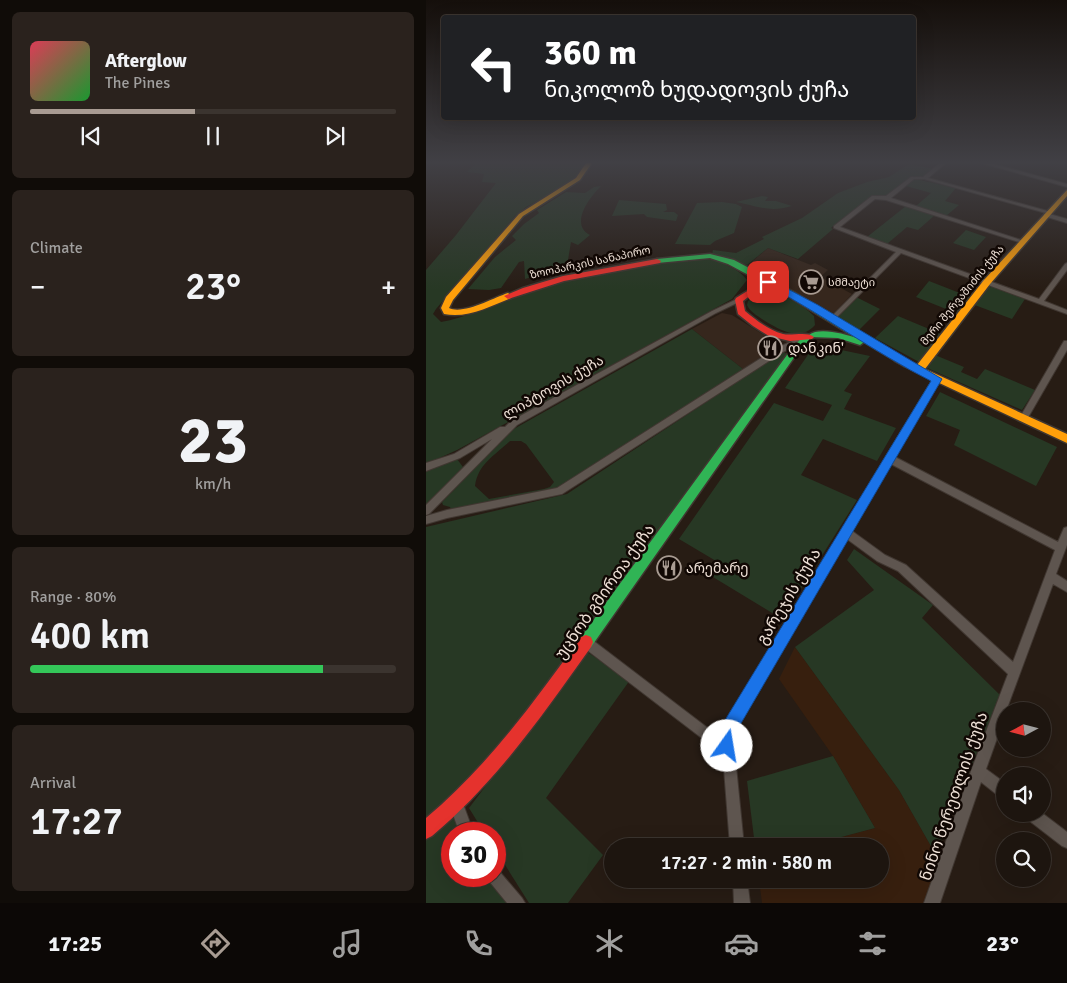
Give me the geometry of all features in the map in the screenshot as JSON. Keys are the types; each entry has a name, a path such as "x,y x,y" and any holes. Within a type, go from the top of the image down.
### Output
{"main road":[{"name":"ზოოპარკის სანაპირო","path":"537,205 521,215 449,299 445,308 447,312 453,314 467,311 541,283 651,262 685,257 710,256 731,262 741,268"},
{"name":"მერი შერვაშიძის ქუჩა","path":"919,370 1021,241 1056,205"},
{"path":"741,268 820,310 907,364"},
{"path":"741,268 751,278 749,291"},
{"path":"783,289 769,287 749,291 739,300 741,312 786,347 810,337 839,335 852,338"},
{"name":"უცნობ გმირთა ქუჩა","path":"426,830 457,804 513,744 587,643 786,347 810,337 822,329 824,319 820,310"},
{"path":"843,324 834,322 830,326 937,379 1067,439"}],"street":[{"path":"864,205 836,227 1067,312"},
{"path":"909,205 1021,241"},
{"path":"1017,205 1067,221"},
{"path":"833,318 900,250"},
{"path":"1040,302 1067,265"},
{"name":"ლიპტოვის ქუჩა","path":"426,511 514,423 739,300"},
{"path":"714,312 729,310 746,316"},
{"path":"1023,419 1067,343"},
{"path":"426,520 559,491 786,347"},
{"name":"გარეჯის ქუჩა","path":"725,736 937,379"},
{"path":"426,467 457,456 514,423"},
{"path":"457,456 466,455 469,458 468,468"},
{"path":"890,459 1060,548"},
{"path":"436,501 436,512 447,514"},
{"name":"ნინო წერეთლის ქუჩა","path":"932,903 978,771 1067,531"},
{"path":"846,532 882,558 902,568 1015,672"},
{"path":"1051,577 1067,587"},
{"path":"587,643 707,735 725,736 729,756 736,838"},
{"path":"978,771 996,785"},
{"path":"457,804 463,822"},
{"path":"1042,822 1067,841"},
{"path":"503,887 517,903"},
{"path":"741,888 742,903"}],"shaded area":[{"path":"768,248 811,265 815,263 828,270 820,277 852,294 832,315 747,266"},
{"path":"722,313 732,315 777,343 778,346 743,369 692,329"},
{"path":"795,647 899,790 936,855 930,903 762,903 760,888 889,888 889,838 838,838 875,828 833,756 779,679"}],"green space":[{"path":"479,205 529,205 515,216 436,309 433,314 441,322 453,320 543,286 677,260 707,259 718,262 735,269 747,280 732,299 457,450 426,464 426,270"},
{"path":"545,205 586,205 581,218 581,224 590,235 578,245 571,242 567,266 525,279 524,261 519,262 501,288 489,290 468,289 495,257 516,240 512,236 539,213 537,210"},
{"path":"617,205 666,205 667,210 663,212 674,212 678,215 676,221 647,217 644,214 612,216"},
{"path":"696,205 738,205 742,207 734,233 710,245 675,244"},
{"path":"749,205 792,206 777,209"},
{"path":"821,205 860,205 832,227 833,229 798,259 768,248 747,265 712,254 713,250 736,253 764,239 762,237 802,218"},
{"path":"917,205 959,205 946,216"},
{"path":"906,206 935,215 918,230 907,227 887,244 867,237"},
{"path":"966,230 986,237 974,250 953,243"},
{"path":"929,281 970,297 956,313 916,297"},
{"path":"987,284 1025,299 1012,319 972,304"},
{"path":"765,292 785,297 804,307 814,316 815,325 803,333 797,334 783,331 765,321 747,305 748,301 757,294"},
{"path":"856,297 880,309 859,330 836,317"},
{"path":"898,316 941,334 921,363 875,338"},
{"path":"692,329 743,369 560,487 451,509 443,505 442,502 512,430","holes":["510,441 521,441 526,444 554,482 550,487 544,489 489,499 475,486 479,472"]},
{"path":"832,348 870,356 844,391 852,394 844,409 896,428 877,461 823,439 801,475 857,500 782,619 708,574 716,561 679,539 774,403 823,421 832,405 785,388 812,349"},
{"path":"782,352 786,353 785,357 526,712 492,755 426,819 426,527 567,494"},
{"path":"935,355 964,367 961,372 977,379 985,369 1035,390 1022,410 925,367"},
{"path":"940,392 1057,447 1036,486 954,445 960,430 926,416"},
{"path":"457,459 463,467 426,506 426,470"},
{"path":"854,549 933,605 922,618 1000,695 936,855 899,790 795,647 874,590 847,560"},
{"path":"587,652 630,680 546,798 603,855 568,903 529,903 506,866 506,822 478,822 469,808"},
{"path":"833,756 875,828 838,838 754,838 747,781"},
{"path":"455,817 458,822 449,822"},
{"path":"441,828 441,887 502,887 513,903 426,903 426,840"}],"traffic: fast":[{"path":"657,261 710,256 731,262 789,293 907,364"},
{"path":"814,335 839,335 860,342"},
{"path":"586,642 790,357 806,338"}],"traffic: slow":[{"path":"508,296 462,312 447,312 445,308 449,299 521,215 537,205"},
{"path":"919,370 987,282 1055,205"},
{"path":"900,361 1067,439"}],"traffic: jam":[{"path":"508,296 563,279 657,261"},
{"path":"777,288 766,288 747,294 739,300 741,312 756,324 772,333 790,338 809,337"},
{"path":"426,830 473,788 513,742 586,642"}],"place":[{"name":"სმმაეტი","path":"811,282"},
{"name":"დანკინ'","path":"770,348"},
{"name":"არემარე","path":"669,568"}],"route":[{"path":"727,746 725,736 937,379 907,364 843,324 768,282"}]}
